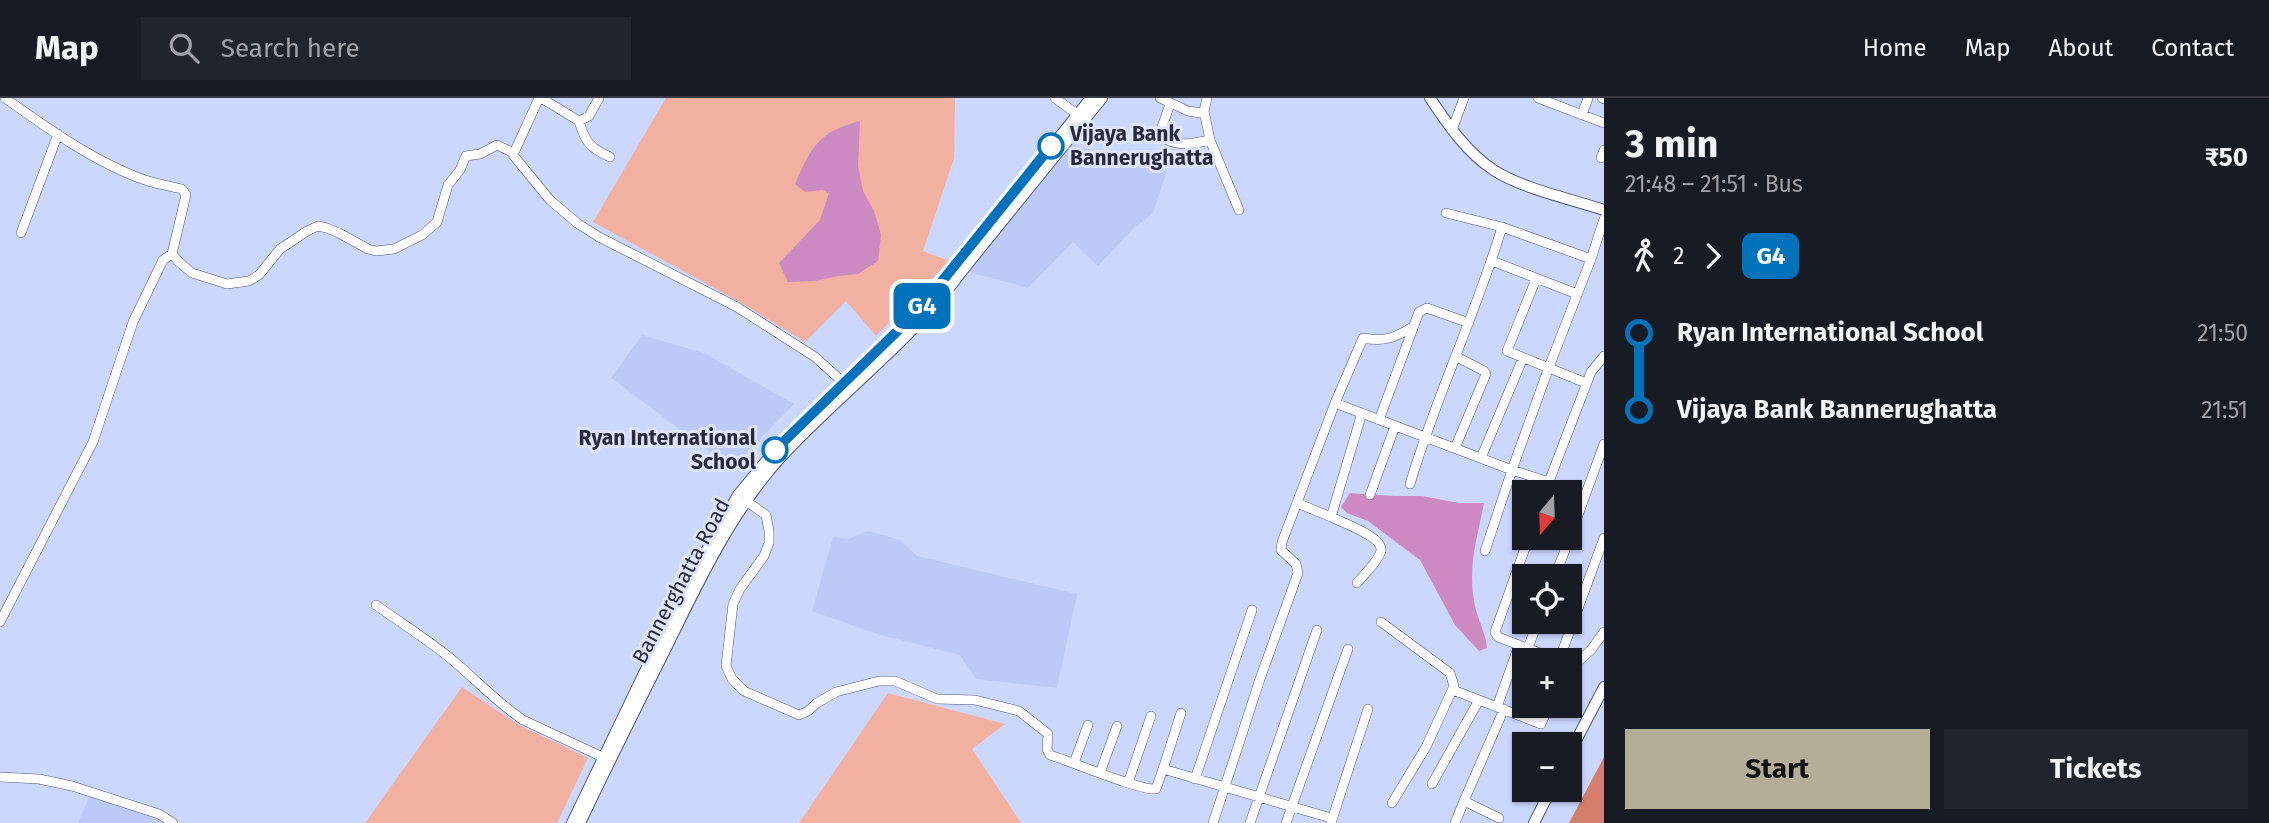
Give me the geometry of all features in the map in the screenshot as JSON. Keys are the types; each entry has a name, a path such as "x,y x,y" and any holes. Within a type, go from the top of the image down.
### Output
{"main road":[{"name":"Bannerghatta Road","path":"572,823 721,540 746,501 780,458 941,300 999,217 1091,98"},
{"name":"Bannerghatta Road","path":"580,823 606,758 707,548 738,495 777,448 918,311 1102,98"},
{"path":"1430,98 1452,130 1485,164 1509,179 1604,210"},
{"path":"1580,732 1604,687"},
{"path":"1534,823 1544,802"}],"street":[{"path":"0,622 93,442 133,323 163,260 172,254 186,195 184,191 127,172 58,134 5,98"},
{"path":"610,157 586,141 579,121 540,98 514,153 516,160 550,200 577,223 599,237 737,307 815,357 844,383"},
{"path":"579,121 589,116 599,98"},
{"path":"1055,98 1077,114"},
{"path":"1160,98 1188,111 1204,111"},
{"path":"1207,98 1204,111 1210,140 1239,210"},
{"path":"1452,130 1464,98"},
{"path":"1538,98 1604,123"},
{"path":"1583,115 1588,98"},
{"path":"1170,104 1161,130 1162,137 1176,144 1210,140"},
{"path":"21,233 58,134"},
{"path":"172,254 192,273 227,284 249,281 259,275 280,249 318,226 339,233 368,249 394,249 422,235 437,222 448,185 460,170 466,156 480,154 497,145 514,153"},
{"path":"1446,214 1502,227 1591,259"},
{"path":"1485,551 1604,219"},
{"path":"1410,484 1424,436 1457,357 1502,227"},
{"path":"1492,261 1577,294"},
{"path":"1536,279 1507,349 1508,353 1586,383"},
{"path":"1379,420 1419,312 1427,308 1469,323"},
{"path":"1213,823 1298,573 1296,564 1281,550 1335,403 1363,338 1379,341 1390,339 1414,327"},
{"path":"1550,480 1586,383 1604,356"},
{"path":"1455,448 1486,374 1457,357"},
{"path":"1481,458 1523,358"},
{"path":"1335,403 1533,480"},
{"path":"1331,517 1362,413"},
{"path":"1370,495 1395,426"},
{"path":"1582,498 1604,444"},
{"path":"746,501 766,515 769,538 764,556 740,589 733,604 726,658 728,673 737,686 754,696 799,715 836,692 879,681 895,681 937,699 975,700 1019,711 1048,734 1048,753 1151,790 1156,789 1181,713"},
{"path":"1297,503 1376,539 1381,550 1357,583"},
{"path":"1563,648 1604,538"},
{"path":"1524,550 1495,628 1498,637 1528,648"},
{"path":"376,605 456,663 476,683 523,720 606,758"},
{"path":"1195,779 1252,610"},
{"path":"1381,622 1450,673 1453,679 1453,690 1426,747 1392,803"},
{"path":"1250,823 1317,630"},
{"path":"1582,657 1604,632"},
{"path":"1455,823 1523,646 1530,634"},
{"path":"1286,823 1348,649"},
{"path":"1453,690 1512,713"},
{"path":"1432,784 1479,700"},
{"path":"1163,769 1331,821 1368,709"},
{"path":"1128,783 1151,716"},
{"path":"1526,718 1541,724 1544,718"},
{"path":"1074,763 1088,724"},
{"path":"1100,773 1117,726"},
{"path":"0,777 39,779 72,786 159,814 173,823"},
{"path":"1464,801 1499,818"}],"shaded area":[{"path":"666,98 955,98 954,158 923,251 949,261 876,336 846,301 805,342 740,302 593,222"},
{"path":"860,121 858,166 863,191 874,211 881,235 878,261 858,274 788,282 779,263 820,220 829,193 822,190 805,192 795,184 818,142 835,130"},
{"path":"1071,144 1167,171 1153,213 1134,228 1098,266 1073,242 1028,288 969,272"},
{"path":"642,335 704,353 794,404 732,468 611,378"},
{"path":"1350,493 1422,496 1459,503 1484,503 1472,579 1475,606 1487,648 1479,651 1455,625 1420,560 1368,521 1347,513 1341,507"},
{"path":"868,531 900,540 917,556 1077,594 1057,688 976,679 960,655 877,634 812,611 833,537 848,539"},
{"path":"462,687 519,725 588,758 557,823 365,823"},
{"path":"888,693 1005,724 972,749 1021,823 799,823"},
{"path":"1604,757 1604,823 1569,823"},
{"path":"90,795 155,818 162,823 78,823"}],"bus line":[{"name":"G4","path":"775,450 918,311 1051,146"}],"place":[{"name":"Vijaya Bank Bannerughatta","path":"1051,146"},
{"name":"Ryan International School","path":"775,450"}]}
